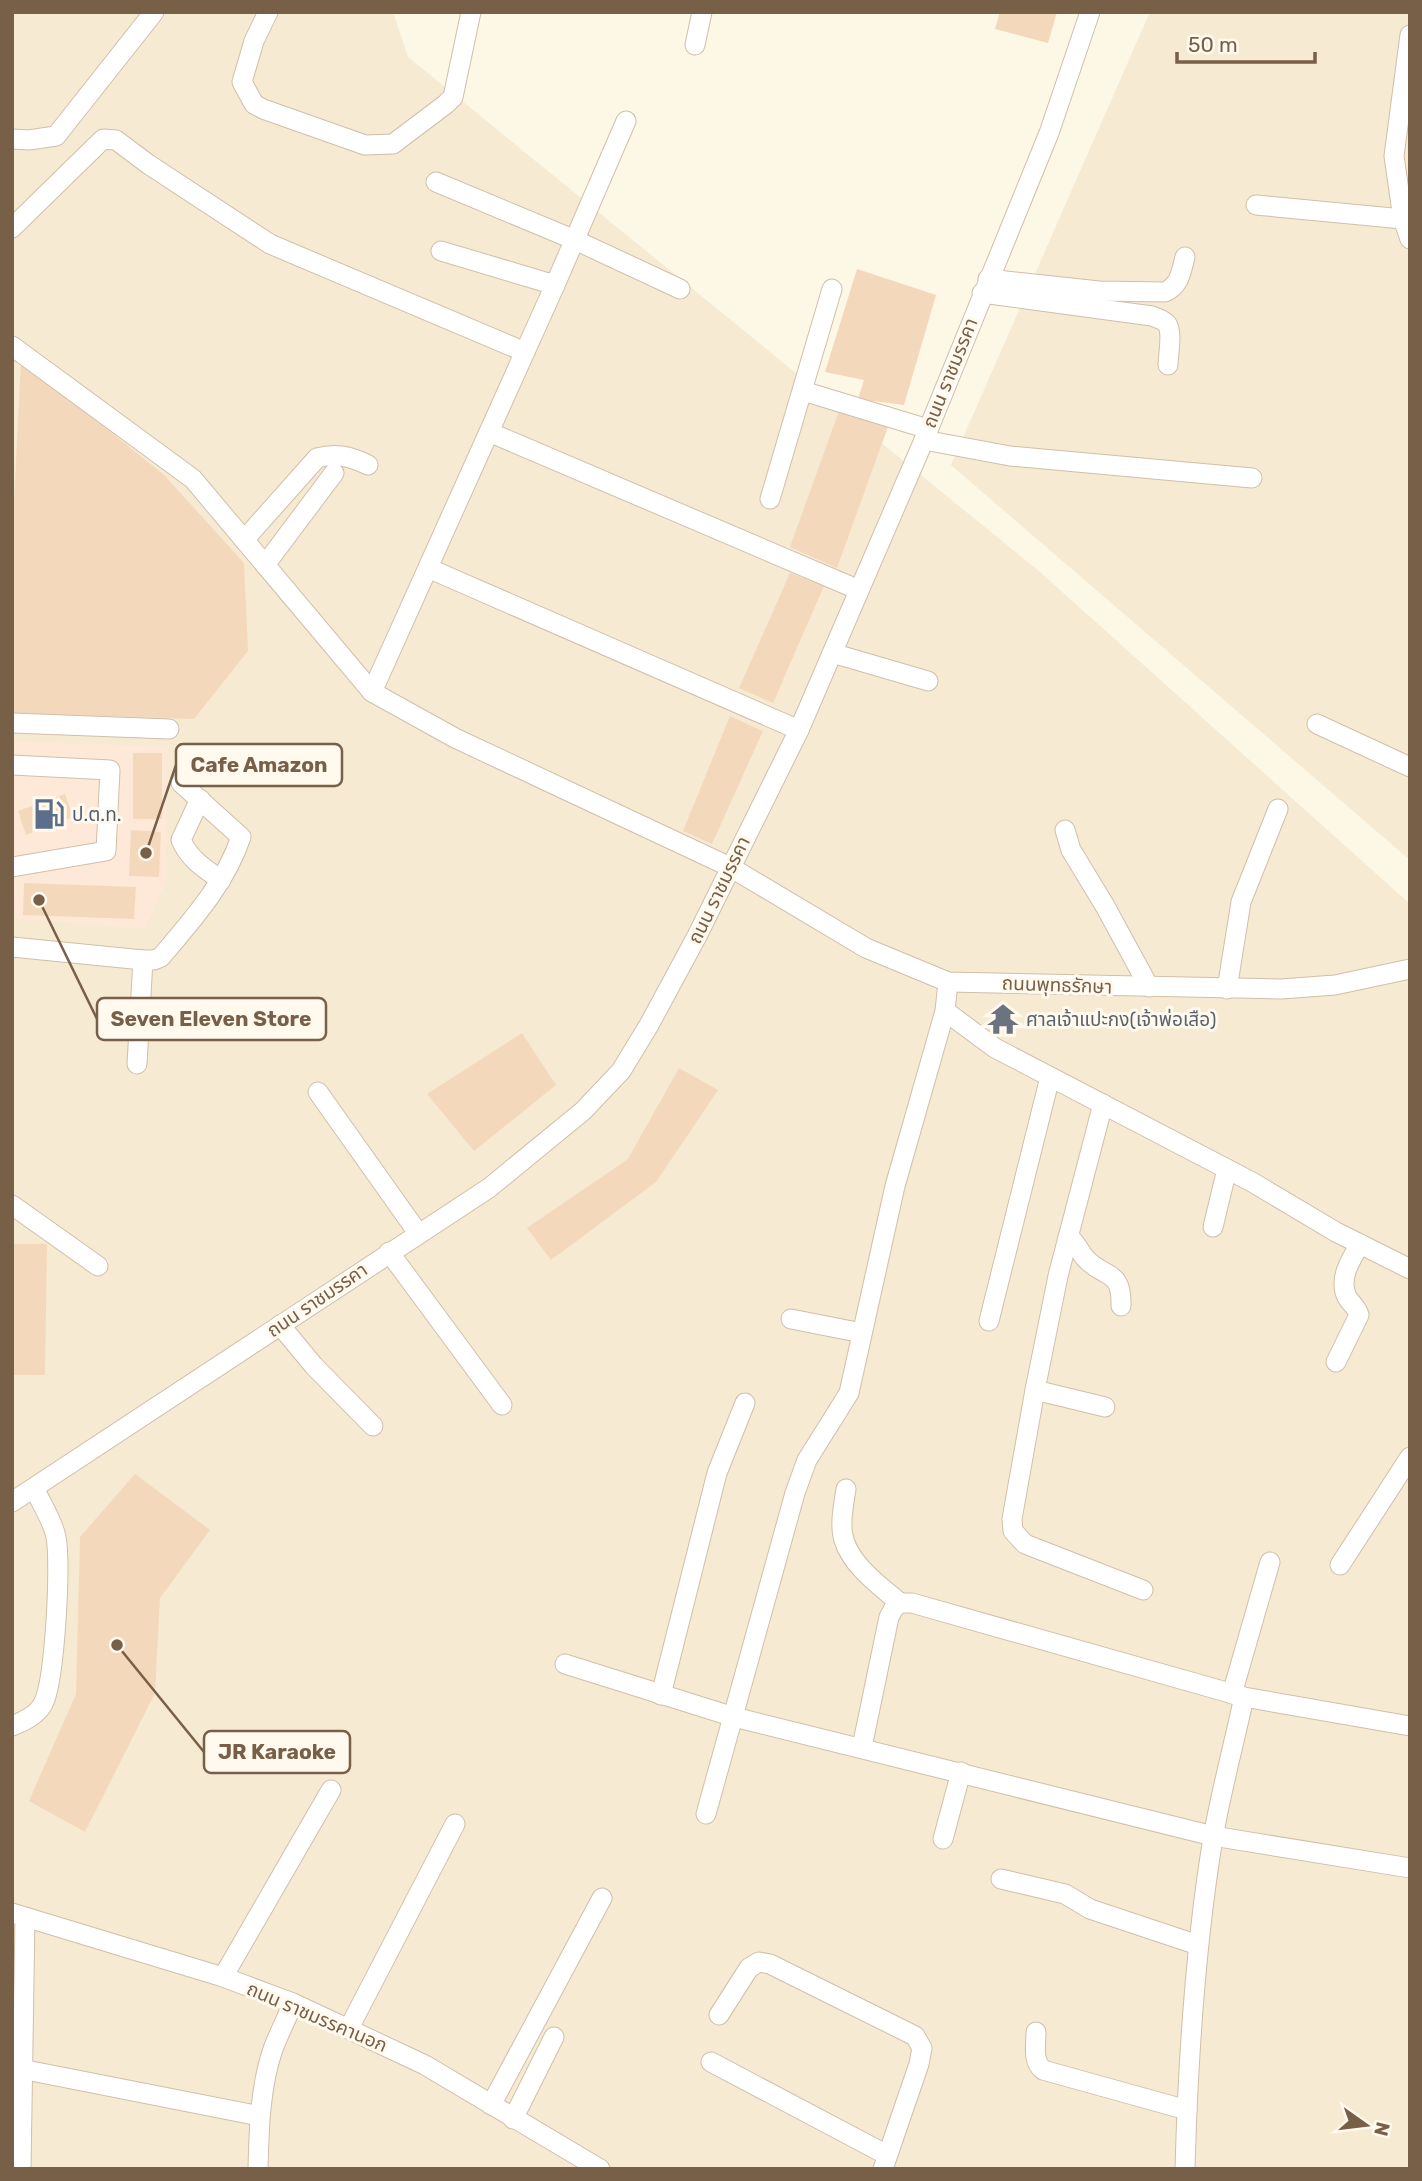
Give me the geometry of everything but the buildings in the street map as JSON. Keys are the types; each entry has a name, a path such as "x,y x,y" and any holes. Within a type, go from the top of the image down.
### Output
{"street":[{"path":"12,139 29,140 56,136 155,12"},
{"path":"268,12 254,41 242,82 254,104 365,145 378,146 393,144 453,97 471,12"},
{"path":"695,45 702,12"},
{"name":"ถนน ราชมรรคา","path":"12,1502 489,1188 583,1111 621,1072 697,936 799,730 926,434 1049,133 1090,12"},
{"path":"1410,35 1394,156 1403,219 1410,239"},
{"path":"12,345 192,479 372,692 626,121"},
{"path":"12,228 103,139 115,138 148,164 270,244 525,352"},
{"path":"436,182 575,240 680,289"},
{"path":"1256,205 1403,219"},
{"path":"441,251 555,285"},
{"path":"985,286 1165,292 1178,282 1185,257"},
{"path":"985,286 1152,316 1168,325 1168,365"},
{"path":"769,499 832,289"},
{"path":"803,391 926,434 1010,456 1252,478"},
{"path":"489,432 859,590"},
{"path":"244,540 317,458 328,455 353,457 368,465"},
{"path":"265,565 334,473"},
{"path":"428,568 799,730"},
{"path":"832,653 928,681"},
{"name":"ถนนพุทธรักษา","path":"372,692 455,738 730,867 866,948 948,982 1281,989 1335,985 1410,969"},
{"path":"12,723 169,729"},
{"path":"1317,724 1410,767"},
{"path":"12,765 110,771 106,851 12,867"},
{"path":"12,947 143,960 161,957 208,902 233,861 240,834 181,783"},
{"path":"200,799 181,840 187,852 199,865 221,880"},
{"path":"1227,989 1241,902 1278,809"},
{"path":"1065,830 1071,850 1111,916 1149,987"},
{"path":"136,1064 143,960"},
{"path":"706,1814 795,1493 807,1460 849,1393 895,1186 944,1011 948,982"},
{"path":"944,1011 995,1048 1227,1169 1410,1269"},
{"path":"989,1321 1050,1077"},
{"path":"318,1092 418,1233"},
{"path":"1103,1104 1069,1237 1035,1390 1012,1519 1013,1531 1025,1544 1143,1590"},
{"path":"1213,1227 1227,1169"},
{"path":"12,1205 98,1266"},
{"path":"1069,1237 1076,1241 1087,1260 1116,1278 1122,1292 1121,1306"},
{"path":"1336,1362 1359,1315 1344,1292 1344,1282 1349,1263 1360,1244"},
{"path":"389,1252 502,1405"},
{"path":"791,1319 862,1333"},
{"path":"279,1325 314,1366 373,1426"},
{"path":"1035,1390 1105,1407"},
{"path":"661,1695 717,1473 745,1403"},
{"path":"1340,1565 1410,1457"},
{"path":"12,1726 31,1717 43,1704 51,1674 58,1566 56,1535 34,1488"},
{"path":"846,1489 842,1524 844,1539 852,1555 868,1575 900,1602 1238,1695 1410,1726"},
{"path":"1185,2169 1198,1945 1213,1836 1238,1695 1270,1562"},
{"path":"862,1747 890,1618 900,1602"},
{"path":"565,1664 734,1717 1213,1836 1410,1868"},
{"path":"943,1839 961,1772"},
{"path":"223,1978 331,1790"},
{"path":"349,2028 455,1824"},
{"path":"1000,1879 1065,1894 1090,1909 1198,1945"},
{"path":"491,2105 601,1898"},
{"path":"18,1915 20,2169"},
{"name":"ถนน ราชมรรคานอก","path":"18,1915 223,1978 293,2003 425,2065 600,2169"},
{"path":"711,2062 885,2162 922,2048 915,2036 770,1964 759,1962 749,1968 719,2014"},
{"path":"258,2169 260,2116 265,2079 273,2049 293,2003"},
{"path":"1036,2032 1035,2056 1038,2066 1043,2070 1187,2110"},
{"path":"513,2119 554,2037"},
{"path":"21,2069 260,2116"}],"shaded area":[{"path":"12,12 393,12 408,57 1040,572 1410,904 1410,2169 12,2169"},
{"path":"1150,12 1410,12 1410,860 951,465"},
{"path":"12,741 167,747 166,881 145,929 12,918"}],"place":[{"name":"ป.ต.ท.","path":"49,814"},
{"name":"Cafe Amazon","path":"146,853"},
{"name":"Seven Eleven Store","path":"39,900"},
{"name":"ศาลเจ้าแปะกง(เจ้าพ่อเสือ)","path":"1003,1019"},
{"name":"JR Karaoke","path":"117,1645"}]}
